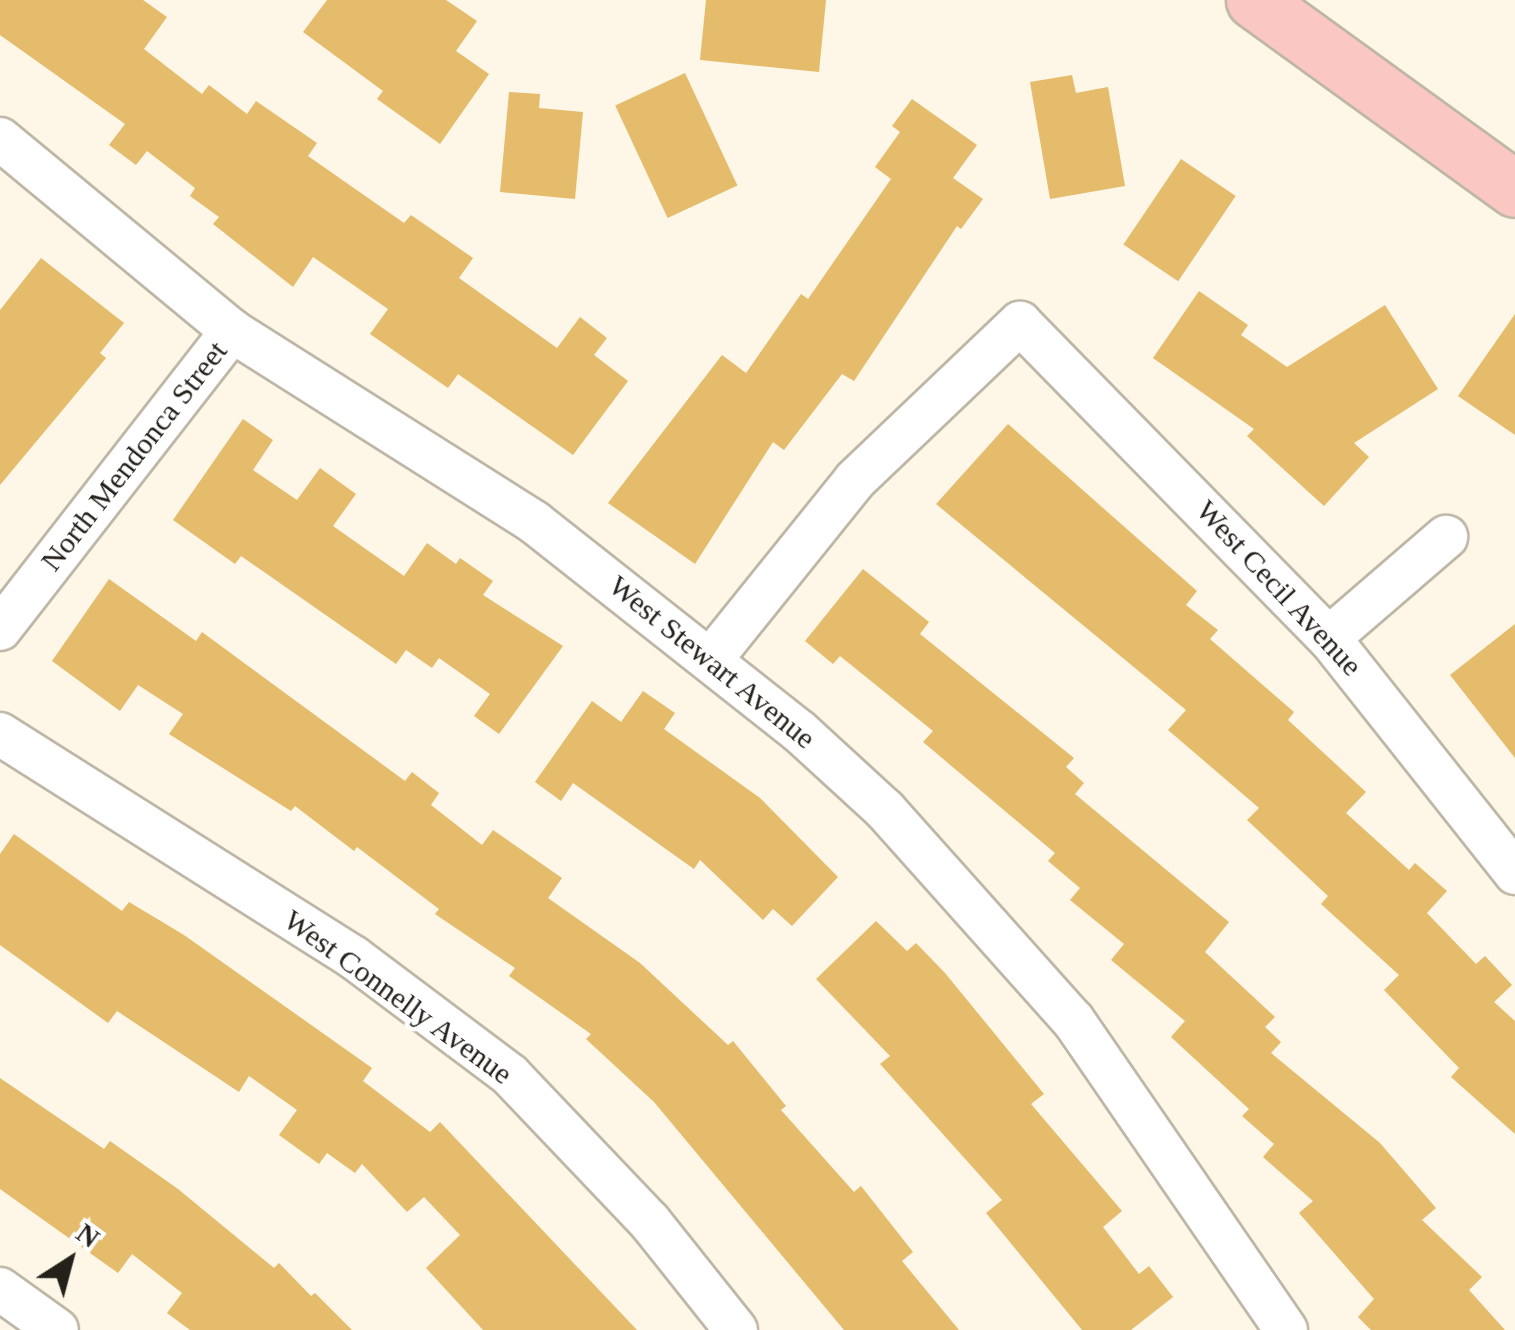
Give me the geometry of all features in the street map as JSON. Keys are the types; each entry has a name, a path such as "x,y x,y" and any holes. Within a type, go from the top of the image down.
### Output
{"main road":[{"path":"1254,0 1515,189"}],"street":[{"name":"West Stewart Avenue","path":"0,138 232,331 534,522 712,658 884,810 1073,1020 1286,1330"},
{"name":"West Cecil Avenue","path":"712,658 855,480 1020,323 1329,638 1515,873"},
{"name":"North Mendonca Street","path":"0,629 232,331"},
{"path":"1329,638 1446,538"},
{"name":"West Connelly Avenue","path":"0,734 353,957 510,1075 650,1222 736,1330"},
{"path":"0,1289 57,1330"}],"building":[{"path":"0,0 143,0 167,17 144,49 202,94 209,85 247,114 256,101 317,143 308,156 404,223 411,215 473,258 459,278 557,348 580,317 607,338 594,355 628,381 573,455 458,374 448,388 370,334 388,309 313,257 293,287 213,224 219,217 190,196 195,188 147,151 136,165 109,145 125,124 0,35"},
{"path":"327,0 446,0 477,21 456,51 489,74 440,144 377,99 383,91 303,32"},
{"path":"706,0 826,0 819,72 700,60"},
{"path":"685,73 737,185 668,218 615,106"},
{"path":"1072,75 1076,93 1108,87 1125,186 1050,199 1030,82"},
{"path":"509,92 540,94 539,108 583,112 575,199 500,192"},
{"path":"912,99 977,145 953,178 983,199 961,229 957,226 854,381 842,374 784,450 773,442 695,564 608,503 722,355 746,373 801,294 808,299 891,179 875,167 900,132 892,126"},
{"path":"1181,159 1236,196 1178,281 1123,244"},
{"path":"41,258 124,323 100,353 106,358 0,485 0,310"},
{"path":"1199,291 1248,325 1241,335 1287,367 1385,305 1438,389 1354,443 1369,457 1324,506 1247,436 1254,429 1153,358"},
{"path":"1515,314 1515,435 1458,396"},
{"path":"243,419 273,440 253,470 297,500 320,468 356,494 333,526 404,576 427,543 456,564 460,558 493,581 483,595 563,646 499,734 474,716 490,694 439,658 432,668 406,650 396,664 241,556 235,564 173,520"},
{"path":"1008,424 1197,591 1186,605 1218,630 1210,639 1294,712 1288,720 1366,792 1346,813 1409,870 1415,863 1447,891 1427,913 1476,964 1485,956 1512,985 1494,1002 1515,1021 1515,1134 1451,1077 1459,1068 1384,990 1399,975 1321,904 1328,896 1247,820 1259,808 1168,730 1186,710 936,504"},
{"path":"863,569 929,622 920,634 1074,758 1066,767 1084,783 1075,794 1229,922 1205,952 1275,1017 1265,1027 1281,1042 1271,1053 1380,1143 1436,1208 1422,1220 1482,1277 1469,1290 1505,1330 1371,1330 1358,1317 1374,1299 1299,1213 1313,1201 1263,1157 1274,1144 1242,1116 1249,1109 1171,1037 1185,1021 1111,960 1124,944 1070,900 1080,888 1048,861 1055,853 923,742 933,731 840,656 833,664 805,641"},
{"path":"109,579 196,641 202,632 405,781 412,772 439,793 431,805 482,845 493,830 562,878 548,898 640,963 728,1045 733,1041 786,1106 781,1110 854,1192 861,1186 913,1252 902,1261 959,1330 844,1330 654,1102 586,1039 591,1034 509,976 515,968 435,914 439,909 357,847 354,851 295,806 291,811 169,734 183,714 138,685 120,711 52,661"},
{"path":"1515,624 1515,758 1450,675"},
{"path":"643,691 675,713 664,729 760,798 838,877 792,926 773,909 763,920 700,860 694,869 573,783 561,801 535,782 592,701 621,722"},
{"path":"14,834 122,911 129,902 184,935 372,1068 363,1081 430,1132 440,1122 637,1330 483,1330 426,1268 460,1235 424,1197 407,1212 362,1164 355,1173 327,1153 319,1164 279,1135 297,1110 249,1076 239,1092 117,1011 108,1023 0,945 0,854"},
{"path":"876,921 907,951 916,943 945,973 1044,1094 1031,1104 1122,1211 1103,1227 1139,1274 1149,1266 1173,1297 1131,1330 1082,1330 986,1213 1002,1200 880,1064 890,1056 816,979"},
{"path":"0,1078 104,1149 110,1141 178,1189 274,1268 279,1263 352,1330 190,1330 167,1313 182,1293 132,1254 118,1273 0,1189"}]}
